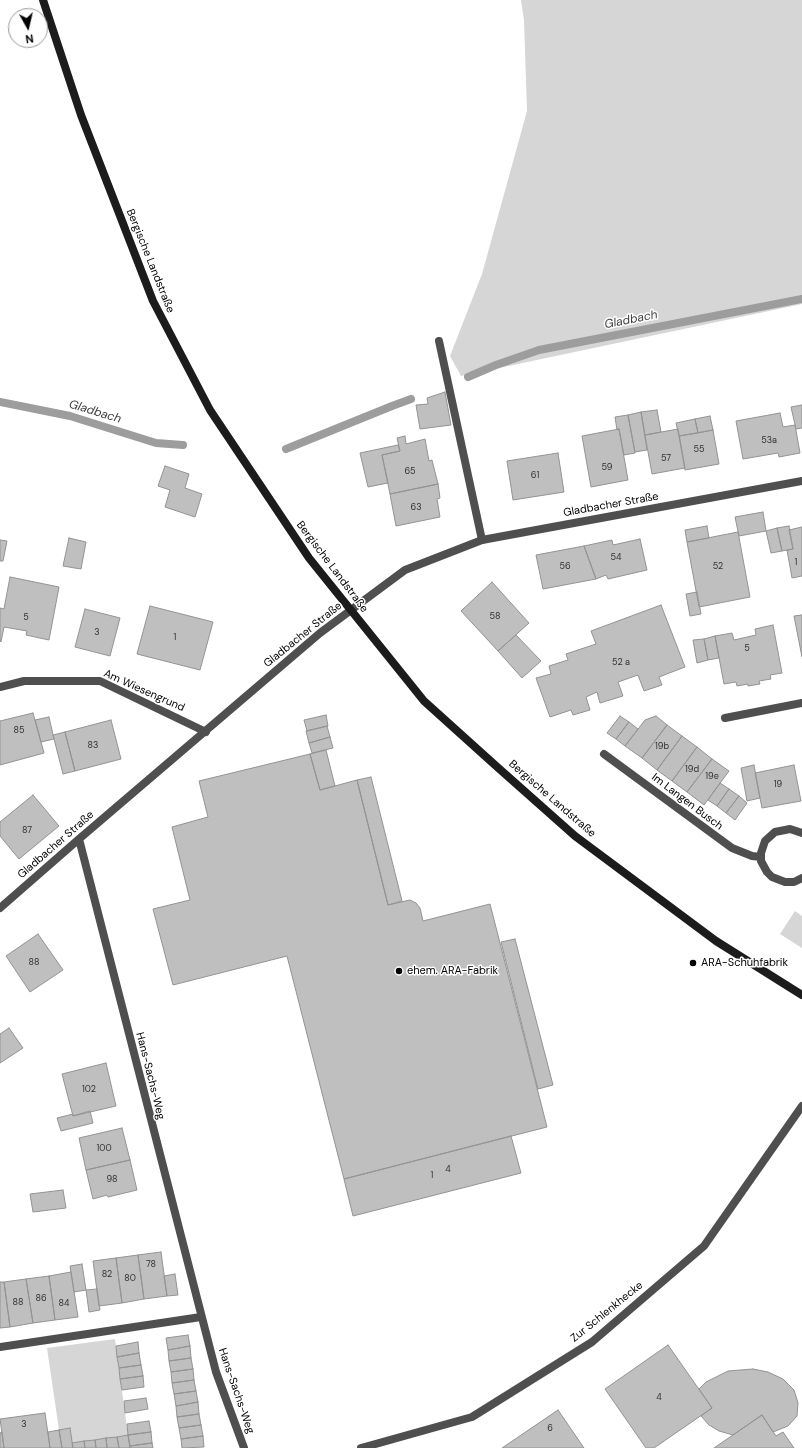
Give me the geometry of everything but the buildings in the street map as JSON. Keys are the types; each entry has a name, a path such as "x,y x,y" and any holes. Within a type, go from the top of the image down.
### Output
{"main road":[{"name":"Bergische Landstraße","path":"43,0 81,114 153,301 210,410 309,558 424,701 575,836 716,941 802,995"}],"street":[{"path":"439,341 482,540"},
{"name":"Gladbacher Straße","path":"0,908 314,638 405,570 482,540 802,481"},
{"name":"Am Wiesengrund","path":"0,687 24,681 100,681 206,732"},
{"path":"725,718 802,703"},
{"name":"Im Langen Busch","path":"604,754 732,848 752,856 761,857"},
{"path":"802,833 790,829 774,832 765,841 761,857 767,872 772,878 785,882 794,882 802,878"},
{"name":"Hans-Sachs-Weg","path":"79,839 201,1317 216,1372 244,1448"},
{"name":"Zur Schlenkhecke","path":"362,1448 472,1417 592,1342 704,1246 802,1106"},
{"path":"0,1347 201,1317"}],"shaded area":[{"path":"521,0 802,0 802,304 461,376 450,356 482,274 527,111 524,20"},
{"path":"795,911 802,916 802,948 780,934"},
{"path":"115,1339 128,1435 72,1443 70,1429 59,1430 47,1348"}],"waterway":[{"name":"Gladbach","path":"468,377 496,365 539,350 802,299"},
{"name":"Gladbach","path":"286,449 411,399"},
{"name":"Gladbach","path":"0,402 70,416 156,443 183,445"}],"place":[{"name":"ARA-Schuhfabrik","path":"693,963"},
{"name":"ehem. ARA-Fabrik","path":"399,971"}]}
